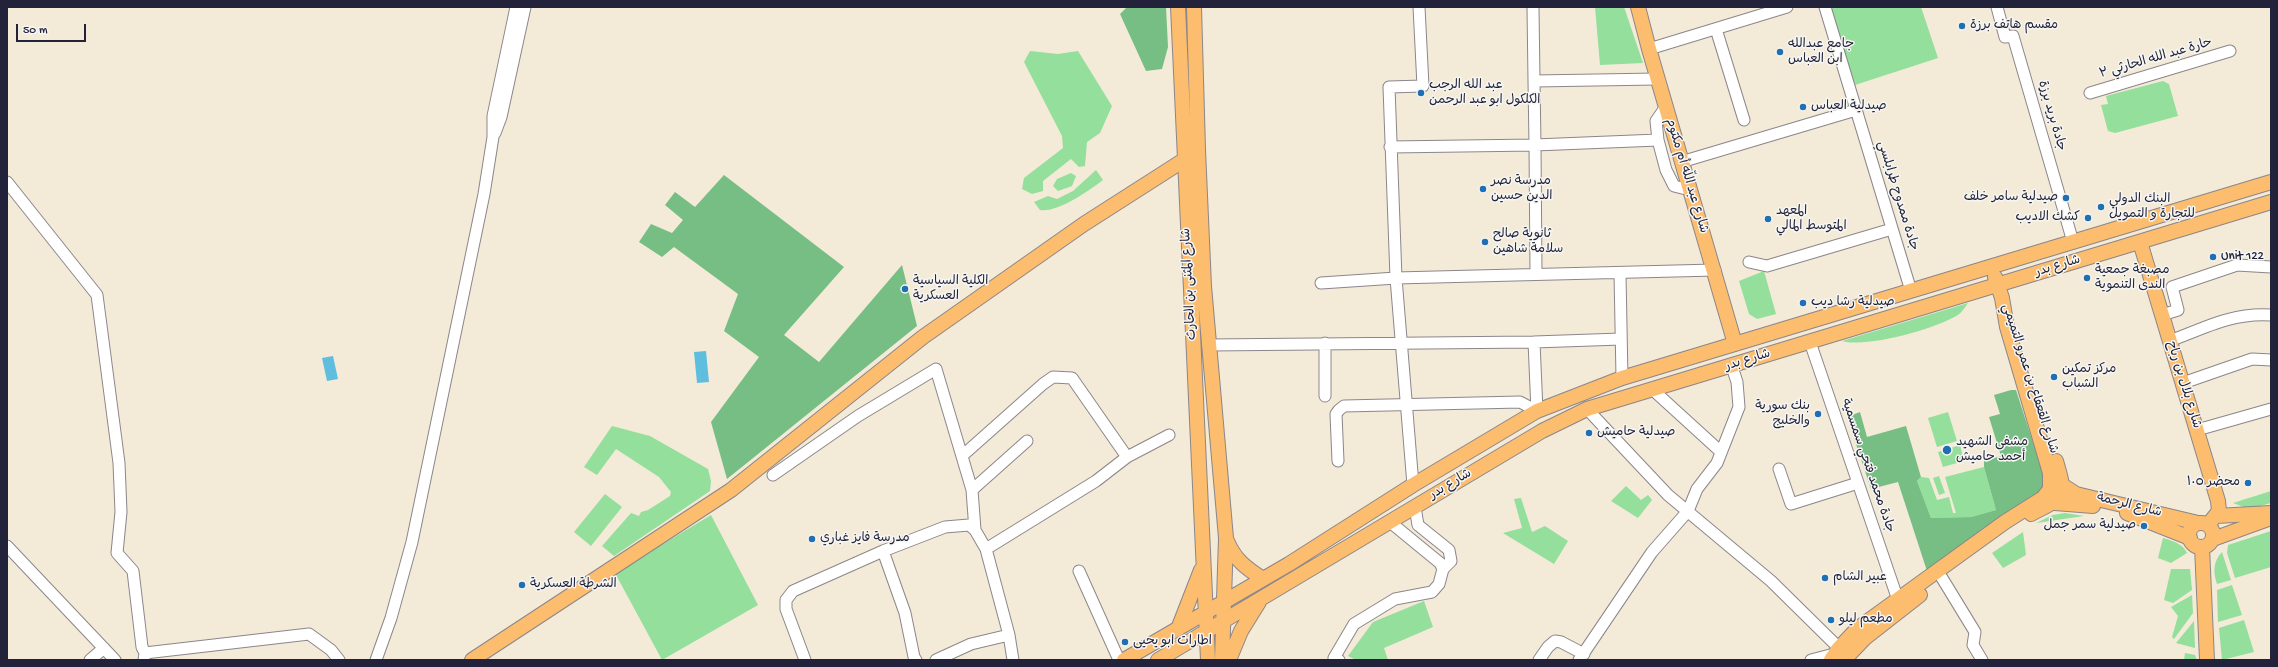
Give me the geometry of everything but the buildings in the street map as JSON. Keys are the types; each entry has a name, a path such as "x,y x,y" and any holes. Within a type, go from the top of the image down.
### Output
{"main road":[{"name":"شارع المثنى بن الحارث","path":"1178,7 1208,660"},
{"name":"شارع المثنى بن الحارث","path":"1194,7 1198,155 1208,345 1226,538 1222,660"},
{"name":"شارع عبد اللّه أم مكتوم","path":"1638,7 1648,49 1681,162 1715,270 1735,344"},
{"path":"472,660 731,490 923,337 1084,224 1184,160"},
{"name":"شارع بدر","path":"1124,660 1289,564 1413,485 1537,411 1622,378 2271,182"},
{"name":"شارع بدر","path":"1165,659 1207,629 1260,600 1542,431 1587,409 1732,367 1810,342 2000,291 2140,242 2271,202"},
{"name":"شارع بلال بن رباح","path":"2140,242 2218,501 2207,521"},
{"name":"شارع القعقاع بن عمرو التميمي","path":"1992,266 2054,491"},
{"path":"1837,656 1865,638 1942,578 2031,514 2054,491"},
{"path":"1837,656 1857,629 2054,491"},
{"name":"شارع الرحمة","path":"2054,491 2076,494 2207,521 2271,514"},
{"name":"شارع الرحمة","path":"2054,491 2083,504 2127,513 2190,538"},
{"path":"2207,660 2208,543 2213,531 2207,521 2192,527 2190,538 2197,546 2208,543 2271,518"},
{"path":"1226,538 1236,558 1243,566 1262,580"},
{"path":"1178,629 1204,560"},
{"path":"1289,564 1296,578"},
{"path":"1229,660 1241,631 1260,600"}],"street":[{"path":"376,660 391,618 412,542 484,194 493,137 493,116 516,7"},
{"path":"493,137 501,117 525,7"},
{"path":"1413,485 1407,405 1400,343 1396,278 1389,87 1422,86 1419,7"},
{"path":"1533,7 1536,274"},
{"path":"1648,49 1787,7"},
{"name":"جادة ممدوح طرابلسي","path":"1825,7 1911,291"},
{"name":"جادة بريد برزة","path":"1996,7 2006,37 2013,36 2073,242"},
{"path":"1716,29 1744,120"},
{"name":"حارة عبد الله الحارثي ٣","path":"2090,93 2230,51"},
{"path":"1534,82 1657,79"},
{"path":"1666,108 1656,121 1658,140 1666,170 1674,186 1690,190"},
{"path":"1681,162 1856,110"},
{"path":"1390,147 1535,145 1658,140"},
{"path":"7,182 98,295 119,463 121,512 117,553 133,570 144,657 309,634 331,650 339,660"},
{"path":"1749,262 1767,266 1892,229"},
{"path":"2162,315 2178,310 2172,287 2237,265 2271,267"},
{"path":"1321,283 1396,278 1536,274 1620,274 1715,270"},
{"path":"1620,274 1622,378"},
{"path":"2170,341 2217,322 2252,314 2271,315"},
{"path":"1208,345 1534,342 1621,339"},
{"path":"1534,342 1537,411"},
{"name":"جادة محمد فتحي سمسمية","path":"1810,342 1898,600"},
{"path":"1325,343 1325,396"},
{"path":"2183,383 2252,359 2271,360"},
{"path":"1539,660 1555,641 1561,642 1581,657 1652,552 1688,511 1696,489 1713,471 1739,407 1737,382 1732,367"},
{"path":"773,475 858,416 936,369 972,490 975,530"},
{"path":"962,456 1054,376 1072,378 1127,457"},
{"path":"1653,390 1721,452"},
{"path":"1338,461 1336,414 1344,406 1520,402 1537,411"},
{"path":"1587,409 1668,495 1771,581 1837,656"},
{"path":"2197,430 2271,409"},
{"path":"986,549 1096,481 1127,457 1170,435"},
{"path":"972,490 1027,441"},
{"path":"1779,469 1791,504 1858,483"},
{"path":"1336,659 1354,624 1395,599 1432,592 1439,584 1443,570 1451,561 1449,550 1418,525 1415,507"},
{"path":"1390,522 1440,563 1443,570"},
{"path":"805,660 786,609 788,595 793,591 883,551 945,527 969,525 975,530 986,549 1013,660"},
{"path":"7,546 115,660"},
{"path":"883,551 905,613 914,657 916,660"},
{"path":"1079,570 1119,660"},
{"path":"1942,578 1975,632 1974,646 1982,660"},
{"path":"936,660 971,644 1008,635"},
{"path":"90,660 104,648"},
{"path":"1811,660 1837,656"}],"green space":[{"path":"1127,7 1166,7 1168,47 1162,69 1146,71 1120,14"},
{"path":"1595,7 1624,7 1643,63 1600,65"},
{"path":"1827,7 1921,7 1938,58 1855,85 1854,80 1851,80"},
{"path":"1030,51 1058,54 1078,51 1112,106 1100,133 1087,142 1085,166 1079,167 1071,159 1043,181 1043,191 1032,194 1022,189 1024,178 1063,148 1062,136 1024,62"},
{"path":"2163,81 2169,84 2178,116 2115,133 2108,131 2101,105 2108,104 2106,96"},
{"path":"1096,170 1103,180 1090,190 1064,205 1047,210 1040,210 1034,202 1048,196 1057,199 1073,191"},
{"path":"1071,173 1076,176 1072,186 1058,191 1053,186 1057,179"},
{"path":"724,175 844,267 784,335 819,362 902,265 917,326 727,479 711,422 759,357 724,331 738,294 674,247 662,257 639,242 651,224 672,233 683,220 665,205 675,192 695,207"},
{"path":"1764,271 1776,314 1757,319 1749,314 1739,281"},
{"path":"1968,303 1958,315 1934,326 1918,331 1884,340 1867,342 1842,341"},
{"path":"2016,390 2046,483 2044,492 1927,571 1898,482 1871,489 1847,417 1860,412 1867,437 1906,426 1921,477 1917,481 1931,518 1971,517 1996,510 1984,467 1984,461 2001,456 1989,417 2000,414 1994,395"},
{"path":"1948,412 1957,441 1937,447 1928,418"},
{"path":"612,426 650,436 708,469 711,481 710,491 614,556 602,546 631,513 639,516 641,512 648,510 670,496 671,492 659,477 616,449 597,475 584,467"},
{"path":"1960,445 1964,461 1943,467 1938,452"},
{"path":"1984,467 1996,510 1971,517 1931,518 1917,481 1921,477 1929,478 1937,500 1949,497 1953,513 1956,513 1945,477"},
{"path":"1939,476 1945,493 1939,495 1933,478"},
{"path":"1626,486 1641,500 1648,495 1652,500 1638,518 1611,501"},
{"path":"2271,491 2271,503 2249,509 2233,503"},
{"path":"605,494 622,507 591,546 574,532"},
{"path":"1521,498 1532,532 1545,526 1568,541 1554,564 1503,533 1522,528 1514,499"},
{"path":"2065,513 2084,516 2036,523 2053,515"},
{"path":"711,515 758,605 662,660 615,573"},
{"path":"2271,531 2271,567 2235,578 2227,553 2228,545"},
{"path":"2023,532 2026,555 2003,568 1992,553"},
{"path":"2163,538 2174,541 2187,553 2171,563 2158,558"},
{"path":"2222,552 2231,580 2217,584 2215,576 2215,563"},
{"path":"2171,569 2190,569 2192,590 2173,603 2164,600"},
{"path":"2232,585 2242,615 2218,622 2217,590"},
{"path":"2192,595 2193,613 2174,639 2172,637 2178,616 2171,607"},
{"path":"1424,601 1433,627 1384,648 1388,660 1356,660 1348,656 1373,622"},
{"path":"2244,620 2254,652 2222,660 2219,628"},
{"path":"2194,621 2195,648 2176,643"},
{"path":"2185,653 2195,655 2197,660 2184,660"}],"water":[{"path":"706,351 709,382 697,383 694,352"},
{"path":"333,356 338,379 327,381 322,358"}],"place":[{"name":"مقسم هاتف برزة","path":"1962,26"},
{"name":"جامع عبدالله ابن العباس","path":"1780,52"},
{"name":"عبد الله الرجب الكلكول ابو عبد الرحمن","path":"1421,93"},
{"name":"صيدلية العباس","path":"1803,107"},
{"name":"مدرسة نصر الدين حسين","path":"1483,189"},
{"name":"صيدلية سامر خلف","path":"2066,198"},
{"name":"البنك الدولي للتجارة و التمويل","path":"2101,207"},
{"name":"كشك الاديب","path":"2088,218"},
{"name":"المعهد المتوسط المالي","path":"1768,219"},
{"name":"ثانوية صالح سلامة شاهين","path":"1485,242"},
{"name":"Unit 122","path":"2213,257"},
{"name":"مصبغة جمعية الندى التنموية","path":"2087,278"},
{"name":"الكلية السياسية العسكرية","path":"905,289"},
{"name":"صيدلية رشا ديب","path":"1803,303"},
{"name":"مركز تمكين الشباب","path":"2054,377"},
{"name":"بنك سورية والخليج","path":"1818,414"},
{"name":"صيدلية حاميش","path":"1589,433"},
{"name":"مشفى الشهيد أحمد حاميش","path":"1947,450"},
{"name":"محضر ١٠٥","path":"2248,483"},
{"name":"صيدلية سمر جمل","path":"2144,526"},
{"name":"مدرسة فايز غباري","path":"812,539"},
{"name":"عبير الشام","path":"1825,578"},
{"name":"الشرطة العسكرية","path":"522,585"},
{"name":"مطعم ليلو","path":"1831,620"},
{"name":"اطارات ابو يحيى","path":"1125,642"}]}
